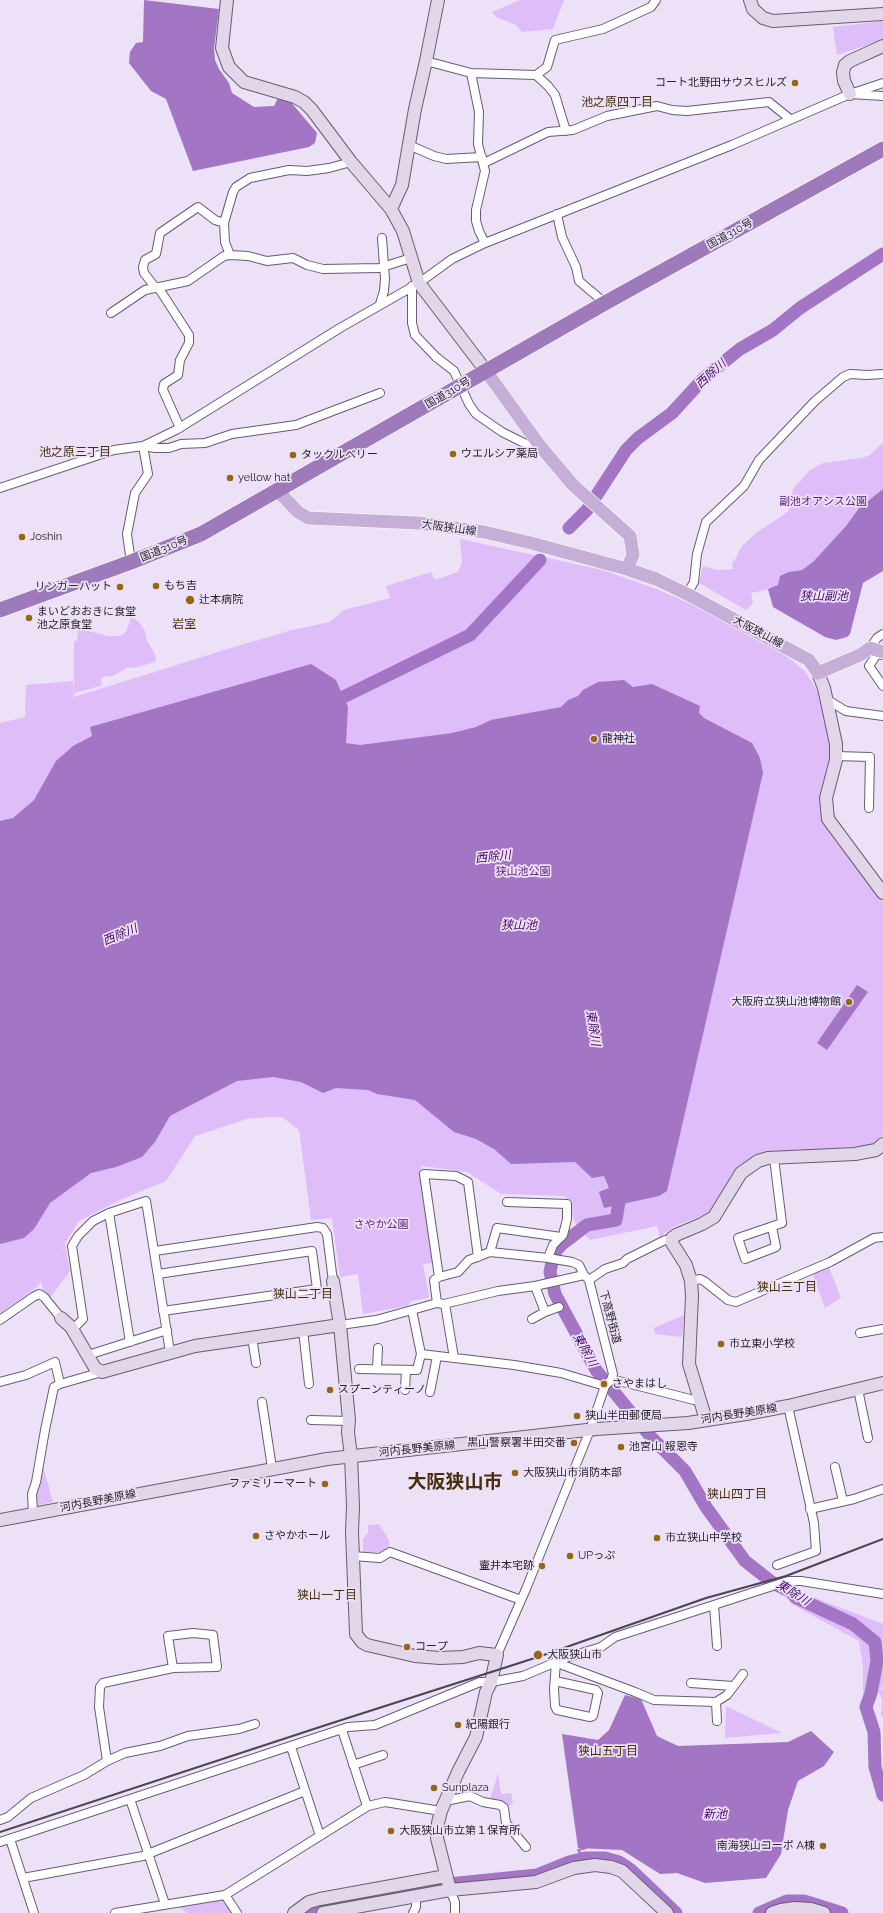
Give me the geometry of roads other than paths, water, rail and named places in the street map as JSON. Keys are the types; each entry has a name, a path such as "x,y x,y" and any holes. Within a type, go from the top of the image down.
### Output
{"highway":[{"name":"国道310号","path":"0,610 131,562 201,534 605,303 883,149"}],"main road":[{"path":"486,371 540,446 573,485 630,536 633,555 627,569"},
{"name":"大阪狭山線","path":"277,490 298,512 308,518 418,523 484,532 627,569 656,579 687,594 809,660 818,673"},
{"path":"818,673 860,655 879,652"}],"street":[{"path":"227,0 222,48 229,67 244,82 294,96 304,102 351,162 391,209 403,231 411,258 416,284 412,323 415,335 436,357 454,371 460,386 476,414 536,449 540,446"},
{"path":"391,209 402,186 415,109 438,0"},
{"path":"426,62 471,74 536,75 547,67 555,40 603,29 651,6 656,0"},
{"path":"750,0 753,9 763,18 773,21 883,14"},
{"path":"850,94 844,82 843,72 845,65 850,61 883,46"},
{"path":"471,74 479,112 478,144 485,171 476,210 479,231 485,243"},
{"path":"536,75 555,95 566,131"},
{"path":"143,446 180,428 380,304 416,284 452,259 485,243 732,144 850,94 883,82"},
{"path":"850,94 883,96"},
{"path":"409,145 434,156 446,159 483,160 541,134 566,131 607,116 657,106 672,110 686,111 769,102 790,119"},
{"path":"230,255 225,242 224,224 233,192 236,187 250,178 289,170 307,171 322,169 351,162"},
{"path":"180,428 163,390 164,384 178,375 180,360 189,343 189,335 156,287 144,273 143,267 145,260 156,254 160,233 198,207 215,220 224,224"},
{"path":"557,214 562,237 576,266 579,281 601,298 605,303"},
{"path":"380,304 384,291 382,238"},
{"path":"111,313 145,290 188,281 224,256 248,256 267,261 293,258 307,265 323,269 363,269 384,267 411,258"},
{"path":"416,284 486,371"},
{"path":"687,594 694,582 698,554 706,522 744,486 759,460 815,401 843,377 850,374 883,374"},
{"path":"0,488 114,450 143,446 169,448 181,444 206,443 232,434 296,425 380,393"},
{"path":"131,562 127,534 128,528 135,493 148,474 143,446"},
{"path":"883,634 877,638 879,652 869,666 883,686"},
{"path":"818,673 826,699 836,744 836,756 826,798 828,819 883,893"},
{"path":"826,699 846,711 883,716"},
{"path":"836,756 870,757 869,808"},
{"path":"706,1420 698,1398 689,1364 692,1296 691,1281 686,1265 671,1241 676,1235 714,1217 734,1183 749,1167 758,1161 774,1158 855,1154 876,1150 883,1144"},
{"path":"772,1227 776,1247 745,1259 738,1238 782,1223 774,1158"},
{"path":"439,1277 424,1174 456,1176 468,1182 478,1257"},
{"path":"72,1330 83,1319 72,1246 78,1236 93,1221 109,1213 146,1201 170,1352"},
{"path":"507,1202 567,1204 567,1219 561,1237 553,1245 551,1259"},
{"path":"109,1213 130,1342"},
{"path":"155,1251 317,1227 323,1228 327,1234 340,1325 349,1421 348,1432 351,1456 354,1628 356,1634 362,1642 403,1654 428,1657 463,1657 479,1654 497,1655"},
{"path":"490,1252 497,1228 561,1237"},
{"path":"691,1281 700,1279 728,1300 736,1302 830,1262 874,1238 883,1237"},
{"name":"下高野街道","path":"607,1384 612,1374 587,1277 623,1263 627,1259 665,1240 671,1241"},
{"path":"158,1274 312,1251 317,1289 163,1310"},
{"path":"33,1513 32,1494 36,1482 54,1387 60,1384 170,1352 252,1337 376,1320 412,1310 414,1308 437,1303 446,1304 498,1291 587,1277 579,1265 572,1262 490,1252 469,1260 458,1272 439,1277 434,1280 437,1303"},
{"path":"535,1286 546,1312"},
{"path":"0,1320 33,1296 39,1294 44,1297 72,1330 95,1368 102,1372"},
{"path":"446,1304 454,1358"},
{"path":"532,1320 546,1312 559,1308"},
{"path":"359,1369 417,1370 421,1354 419,1351 417,1327 412,1310"},
{"path":"860,1334 883,1329"},
{"path":"88,1355 167,1330"},
{"path":"303,1330 309,1384"},
{"path":"252,1337 256,1363"},
{"path":"377,1369 378,1348"},
{"path":"421,1354 561,1373 607,1384 694,1400 698,1398"},
{"path":"430,1392 437,1356"},
{"path":"0,1382 26,1375 55,1362 60,1384"},
{"path":"405,1390 406,1370"},
{"name":"河内長野美原線","path":"0,1520 272,1468 351,1456 590,1430 706,1420 788,1406 883,1383"},
{"path":"455,1913 455,1902 448,1882 437,1838 443,1806 476,1737 486,1692 491,1682 497,1655 521,1600 590,1430 607,1384"},
{"path":"858,1389 868,1438"},
{"path":"262,1402 272,1468"},
{"path":"777,1565 816,1551 814,1523 788,1406"},
{"path":"311,1420 349,1421"},
{"path":"835,1467 843,1501"},
{"path":"810,1509 883,1489"},
{"path":"352,1556 380,1558 390,1552 521,1600"},
{"path":"0,1842 348,1727 375,1725 480,1682 491,1682 523,1676 600,1647 615,1638 784,1582 794,1580 883,1594"},
{"path":"714,1605 717,1646"},
{"path":"107,1761 99,1707 100,1687 103,1683 172,1668 217,1667 213,1634 193,1633 168,1636 172,1668"},
{"path":"555,1681 596,1690 598,1693 593,1716 590,1717 557,1710 555,1706 555,1681 557,1662"},
{"path":"557,1662 654,1700 716,1702 728,1695 743,1674"},
{"path":"691,1683 733,1686"},
{"path":"716,1702 717,1721"},
{"path":"0,1820 8,1817 31,1798 84,1775 107,1761 125,1753 160,1746 188,1736 239,1729 255,1724"},
{"path":"342,1730 367,1806"},
{"path":"291,1746 320,1836"},
{"path":"353,1765 383,1755"},
{"path":"23,1878 148,1854 305,1791"},
{"path":"116,1913 226,1895 367,1806 385,1802 443,1806 470,1796 483,1802 500,1804 504,1808 506,1823 526,1847"},
{"path":"130,1799 165,1904"},
{"path":"10,1839 34,1913"},
{"path":"294,1913 309,1902 320,1899 448,1882 529,1883 542,1881 574,1868 606,1866 617,1869 625,1874 667,1913"},
{"path":"323,1913 337,1912 416,1896 448,1882"},
{"path":"226,1895 237,1913"},
{"path":"413,1913 416,1907 416,1896"},
{"path":"772,1913 795,1908 811,1909 824,1913"}],"water":[{"path":"144,0 219,9 214,48 215,60 219,69 229,83 232,93 254,107 274,106 278,98 290,101 317,133 315,143 309,147 193,171 166,99 151,91 129,63 130,52 136,43 143,42"},
{"name":"狭山副池","path":"883,489 883,571 863,583 850,634 847,637 836,640 825,637 773,607 768,589 778,585 780,576 789,572 802,570 813,562 846,526 859,508"},
{"name":"狭山池","path":"311,664 336,680 348,707 346,743 360,745 452,733 476,727 491,720 561,707 568,700 578,696 583,690 598,682 624,680 633,687 652,684 700,706 699,713 704,718 752,743 760,758 763,773 667,1191 659,1196 604,1208 599,1192 609,1188 604,1176 592,1178 575,1162 511,1164 494,1149 476,1139 454,1132 415,1100 377,1094 368,1090 336,1088 323,1093 301,1082 273,1077 237,1081 170,1116 155,1142 142,1157 116,1167 91,1173 50,1203 34,1229 24,1238 0,1244 0,821 13,818 34,800 56,761 73,746 92,736 90,727"},
{"path":"857,985 868,992 827,1050 817,1043"},
{"name":"新池","path":"625,1695 641,1699 657,1736 678,1746 788,1742 811,1731 834,1752 824,1766 798,1781 788,1810 781,1854 766,1878 705,1883 677,1873 660,1874 622,1850 578,1848 562,1734 598,1740 609,1730"}],"waterway":[{"name":"西除川","path":"569,528 587,510 626,450 638,438 672,413 704,378 740,349 773,330 800,308 883,254"},
{"name":"西除川","path":"329,704 470,635 540,560"},
{"name":"東除川","path":"618,1187 620,1196 616,1220 587,1225 562,1244 554,1253 550,1272 555,1294 596,1370 651,1437 685,1471 706,1507 745,1561 773,1583 791,1592 795,1597 853,1624 875,1642 877,1661 871,1693 866,1707 874,1732 875,1767 883,1795"},
{"path":"585,1858 578,1850 586,1848"},
{"path":"305,1913 318,1906 429,1886 537,1875 569,1862 585,1858 605,1858 619,1862 631,1870 676,1913"},
{"path":"759,1913 787,1901 804,1901 842,1913"}],"railway":[{"path":"0,1832 538,1657 706,1598 786,1576 883,1539"}],"place":[{"name":"コート北野田サウスヒルズ","path":"795,83"},
{"name":"ウエルシア薬局","path":"453,454"},
{"name":"タックルベリー","path":"293,455"},
{"name":"yellow hat","path":"230,478"},
{"name":"Joshin","path":"22,537"},
{"name":"もち吉","path":"156,586"},
{"name":"リンガーハット","path":"120,587"},
{"name":"辻本病院","path":"190,600"},
{"name":"まいどおおきに食堂 池之原食堂","path":"29,618"},
{"name":"龍神社","path":"594,739"},
{"name":"大阪府立狭山池博物館","path":"849,1002"},
{"name":"市立東小学校","path":"721,1344"},
{"name":"さやまはし","path":"604,1384"},
{"name":"スプーンティーノ","path":"330,1390"},
{"name":"狭山半田郵便局","path":"577,1416"},
{"name":"黒山警察署半田交番","path":"574,1443"},
{"name":"池宮山 報恩寺","path":"621,1447"},
{"name":"大阪狭山市消防本部","path":"515,1473"},
{"name":"ファミリーマート","path":"325,1484"},
{"name":"さやかホール","path":"256,1536"},
{"name":"市立狭山中学校","path":"657,1538"},
{"name":"UPっぷ","path":"570,1556"},
{"name":"壷井本宅跡","path":"542,1566"},
{"name":"コープ","path":"407,1647"},
{"name":"大阪狭山市","path":"538,1655"},
{"name":"紀陽銀行","path":"458,1725"},
{"name":"Sunplaza","path":"434,1788"},
{"name":"大阪狭山市立第１保育所","path":"391,1831"},
{"name":"南海狭山コーポ A棟","path":"823,1846"}],"district":[{"name":"池之原四丁目","path":"617,102"},
{"name":"池之原三丁目","path":"75,452"},
{"name":"岩室","path":"184,624"},
{"name":"狭山三丁目","path":"787,1287"},
{"name":"狭山二丁目","path":"303,1294"},
{"name":"大阪狭山市","path":"455,1482"},
{"name":"狭山四丁目","path":"737,1494"},
{"name":"狭山一丁目","path":"327,1595"},
{"name":"狭山五丁目","path":"608,1751"}],"park label":[{"name":"副池オアシス公園","path":"823,502"},
{"name":"狭山池公園","path":"523,872"},
{"name":"さやか公園","path":"381,1225"}]}
